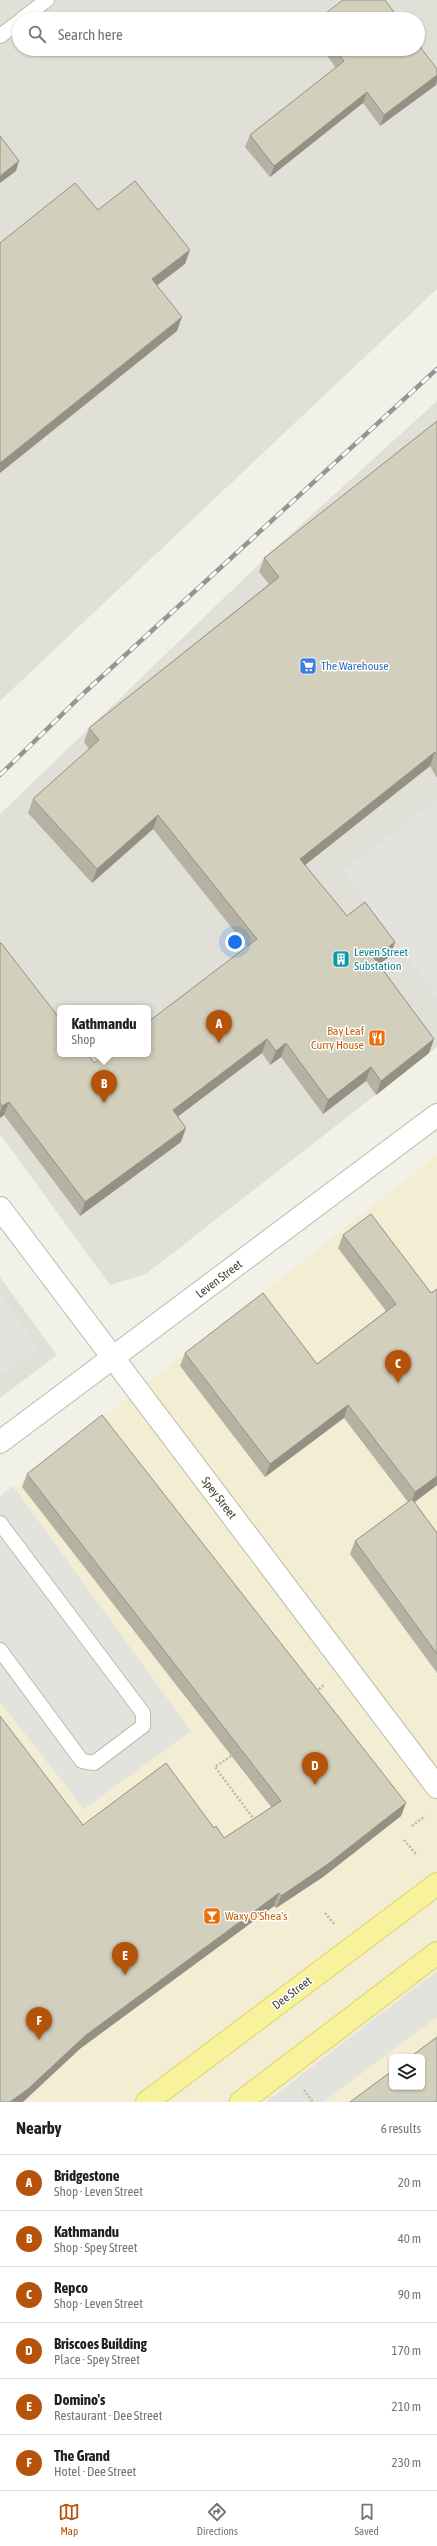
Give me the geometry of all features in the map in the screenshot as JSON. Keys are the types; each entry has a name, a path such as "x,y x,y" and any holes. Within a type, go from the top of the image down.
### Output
{"main road":[{"name":"Dee Street","path":"147,2102 437,1884"},
{"path":"241,2102 437,1953"}],"street":[{"name":"Leven Street","path":"0,1442 437,1115"},
{"name":"Spey Street","path":"0,1208 437,1787"}],"lane":[{"path":"31,12 46,0"},
{"path":"0,36 12,27"},
{"path":"0,1523 143,1713 142,1726 94,1763 88,1764 82,1761 0,1650"}],"path":[{"path":"231,1756 215,1768 259,1826"},
{"path":"412,1826 425,1816"},
{"path":"404,1840 417,1855"}],"shaded area":[{"path":"0,0 437,0 437,289 0,701"},
{"path":"437,401 437,1047 146,1274 110,1285 0,1134 0,814 282,542"},
{"path":"437,800 437,997 343,871"},
{"path":"437,1155 437,2102 0,2102 0,1499"},
{"path":"0,1277 57,1355 0,1398"},
{"path":"0,1294 38,1347 0,1376"},
{"path":"13,1486 191,1731 84,1809 0,1702 0,1496"},
{"path":"437,1971 437,2017 323,2102 266,2102"}],"building":[{"path":"343,0 385,0 394,12 327,12"},
{"path":"425,53 437,69 437,75 384,115 367,92 274,166 250,135 344,61 340,56 425,56"},
{"path":"0,136 19,161 0,176"},
{"path":"135,181 190,250 152,279 182,317 0,463 0,243 75,183 98,210"},
{"path":"437,421 437,756 435,752 300,859 347,916 365,902 395,942 374,958 434,1039 381,1081 371,1067 328,1100 286,1043 276,1051 267,1039 173,1110 186,1128 85,1202 9,1102 2,1106 0,1103 0,943 57,1015 57,1057 89,1057 94,1063 102,1057 151,1057 151,1020 257,939 158,815 97,869 33,799 99,740 89,728 279,577 264,558"},
{"path":"371,1214 431,1293 437,1289 437,1476 415,1492 348,1405 270,1464 185,1353 263,1293 317,1364 396,1304 343,1235"},
{"path":"102,1415 406,1803 328,1864 281,1896 279,1893 86,2035 28,2089 10,2102 0,2102 0,1716 83,1825 166,1763 214,1828 216,1826 224,1838 281,1801 27,1474"},
{"path":"412,1499 437,1533 437,1654 355,1541"},
{"path":"437,2037 437,2102 350,2102 389,2073 389,2090 425,2090 425,2054 414,2054"}],"railway":[{"path":"0,775 85,692 437,369"}],"place":[{"name":"The Warehouse","path":"308,666"},
{"name":"Leven Street Substation","path":"341,959"},
{"name":"Bay Leaf Curry House","path":"377,1038"},
{"name":"Bridgestone","path":"219,1043"},
{"name":"Kathmandu","path":"104,1103"},
{"name":"Repco","path":"398,1383"},
{"name":"Briscoes Building","path":"315,1785"},
{"name":"Waxy O'Shea's","path":"212,1916"},
{"name":"Domino's","path":"125,1975"},
{"name":"The Grand","path":"39,2040"}]}
